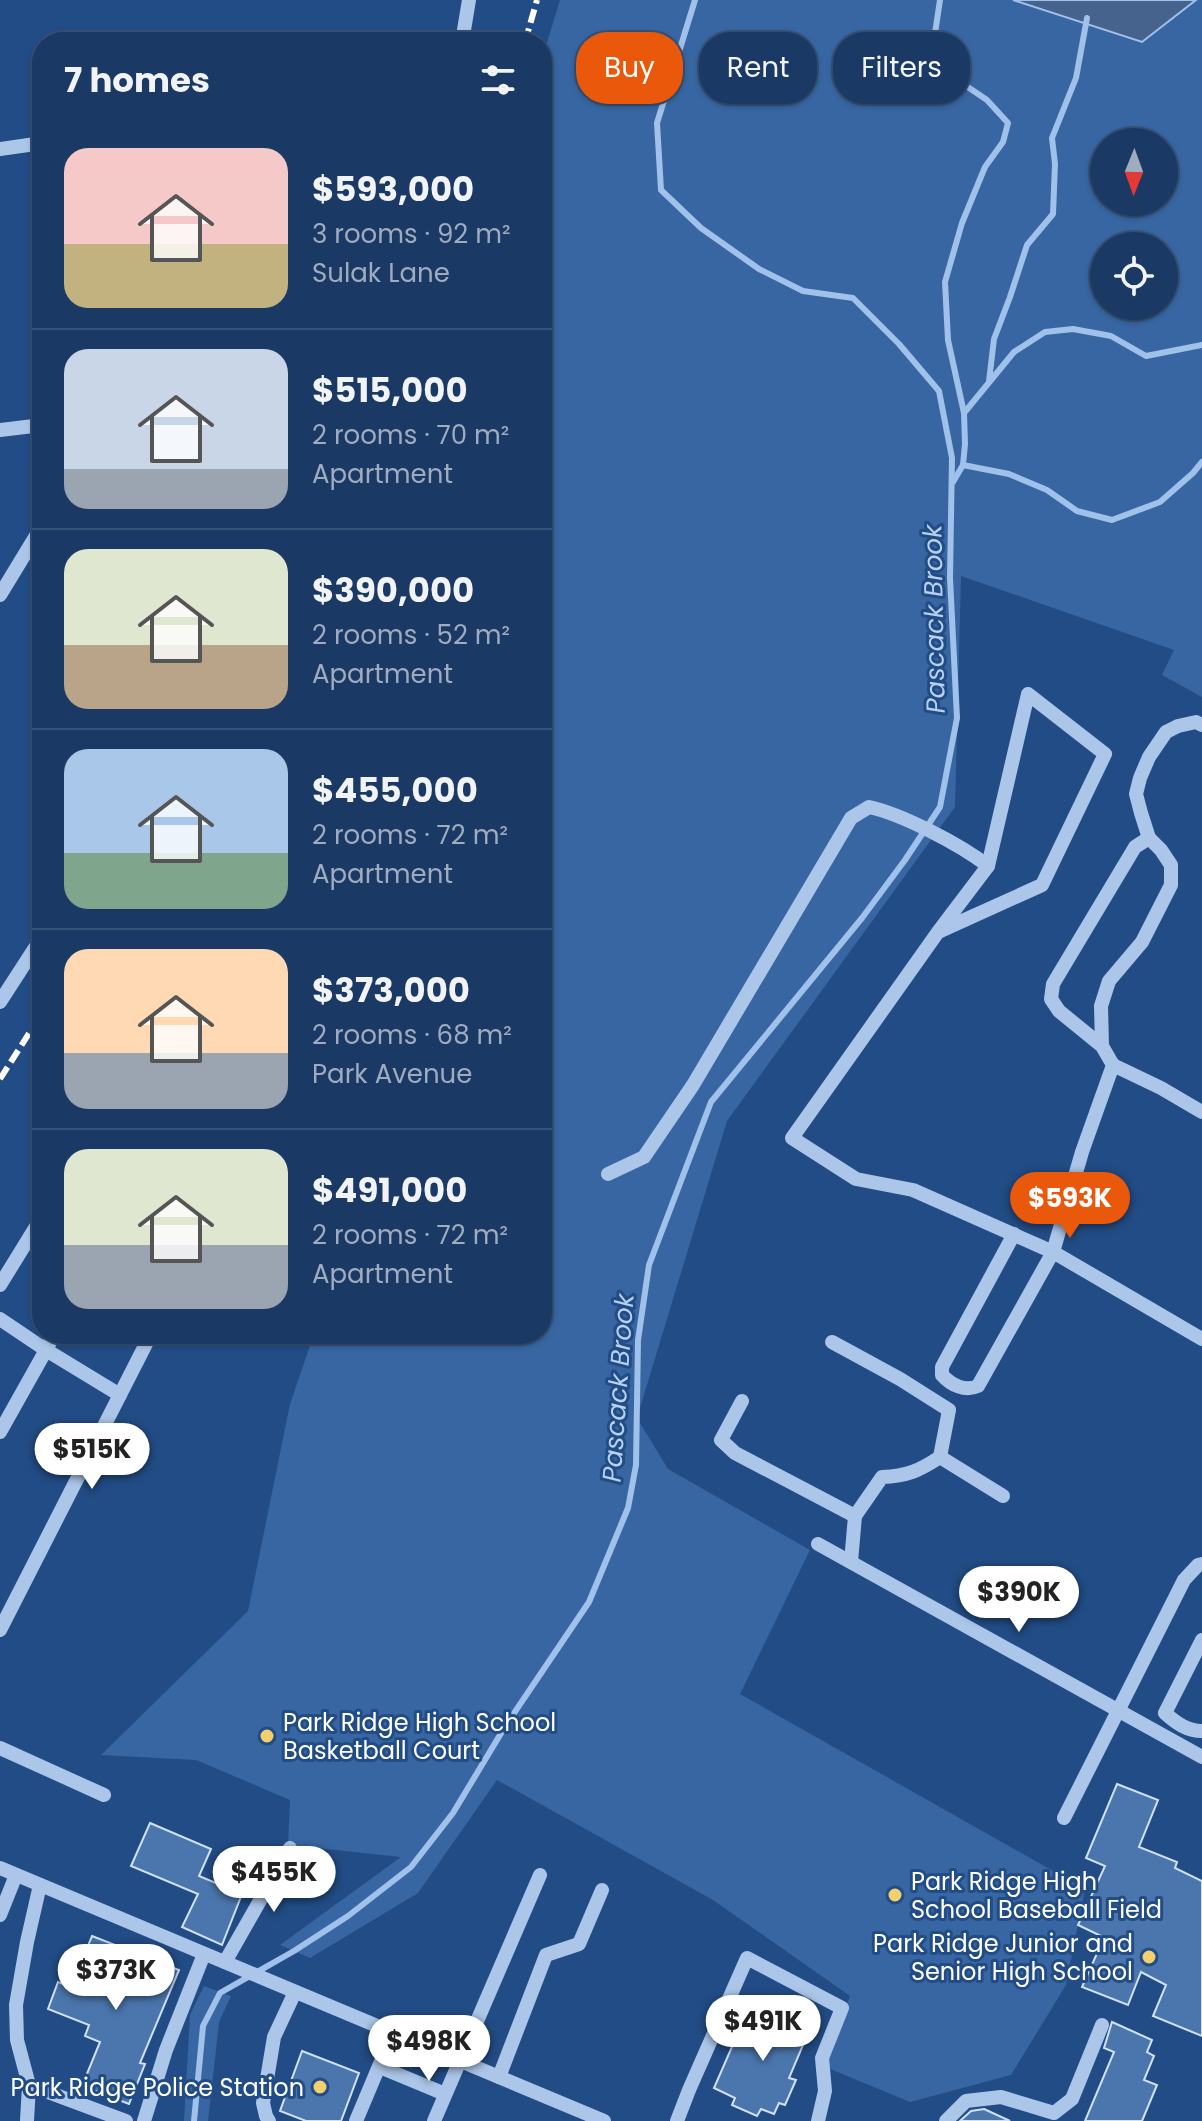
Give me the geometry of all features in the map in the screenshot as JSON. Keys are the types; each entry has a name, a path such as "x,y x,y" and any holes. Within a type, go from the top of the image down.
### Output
{"street":[{"path":"464,32 469,0"},
{"path":"0,149 32,144"},
{"path":"0,430 32,426"},
{"path":"0,595 32,542"},
{"path":"938,932 1042,885 1105,754 1028,694 988,866 938,932 792,1138 856,1179 913,1190 1053,1252 1202,1339"},
{"path":"1102,1046 1101,1006 1109,981 1142,942 1171,885 1171,865 1149,838 1136,794 1140,778 1149,757 1166,732 1196,722 1202,725"},
{"path":"608,1174 644,1157 693,1085 851,818 869,807 887,811 953,844 988,866"},
{"path":"1149,838 1135,847 1053,984 1051,999 1059,1011 1102,1046 1113,1065 1202,1112"},
{"path":"0,1002 32,952"},
{"path":"1014,1234 942,1367 946,1380 970,1390 978,1386 1053,1252 1082,1152 1113,1065"},
{"path":"0,1285 32,1233"},
{"path":"0,1319 32,1341"},
{"path":"832,1342 949,1410 940,1457 902,1476 882,1477 855,1516 851,1562"},
{"path":"37,1344 120,1395"},
{"path":"0,1432 49,1344"},
{"path":"0,1630 146,1344"},
{"path":"742,1401 721,1440 735,1453 855,1516"},
{"path":"940,1457 1003,1496"},
{"path":"818,1544 1202,1757"},
{"path":"1064,1818 1184,1580 1202,1564"},
{"path":"1156,1732 1202,1640"},
{"path":"1165,1713 1182,1727 1202,1731"},
{"path":"0,1748 104,1795"},
{"path":"225,1962 290,1848"},
{"path":"0,1868 604,2121"},
{"path":"0,1915 16,1875"},
{"path":"434,2121 540,1875"},
{"path":"27,2121 29,2085 17,2040 16,2005 40,1885"},
{"path":"499,2077 546,1955 579,1944 602,1890"},
{"path":"144,2121 166,2050 204,1954"},
{"path":"694,2121 679,2118 747,1958 842,2008 822,2058 825,2091 818,2121"},
{"path":"269,2121 263,2103 274,2037 295,1992"},
{"path":"946,2121 966,2101 1001,2097 1054,2113 1072,2099 1102,2025"},
{"path":"356,2121 393,2033"},
{"path":"380,2067 445,2094"},
{"path":"29,2085 91,2114 126,2121"}],"shaded area":[{"path":"560,0 1202,0 1202,697 1162,675 1174,650 961,576 955,807 727,1121 637,1418 668,1469 810,1550 740,1694 1085,1889 1066,1985 1011,2075 910,2102 823,2066 850,1996 713,1900 497,1780 418,1893 310,1958 280,1945 401,1857 288,1845 290,1800 196,1760 101,1755 248,1611 290,1404 311,1344 552,1344 550,32"},
{"path":"1013,0 1196,0 1142,42"},
{"path":"204,1986 231,1996 219,2022 208,2121 184,2121 190,2015"}],"building":[{"name":"Park Ridge Junior and Senior High School","path":"1117,1784 1158,1800 1139,1847 1177,1862 1175,1868 1202,1881 1202,2036 1153,2016 1166,1985 1141,1972 1128,2005 1082,1987 1099,1949 1096,1945 1101,1936 1078,1925 1105,1866 1086,1858"},
{"path":"150,1823 211,1849 199,1876 242,1894 222,1945 182,1927 198,1894 131,1866"},
{"path":"92,1936 179,1970 140,2063 145,2064 129,2104 82,2086 100,2042 85,2036 89,2025 48,2009 58,1982 71,1987"},
{"path":"748,2010 780,2024 784,2015 811,2026 789,2078 796,2080 785,2105 779,2103 774,2114 761,2109 757,2116 732,2105 735,2098 714,2088"},
{"path":"1112,2022 1152,2040 1147,2052 1154,2056 1144,2080 1157,2085 1142,2121 1085,2121 1114,2052 1104,2048"},
{"path":"302,2051 359,2073 341,2121 306,2121 280,2111"},
{"path":"984,2109 1010,2121 960,2121 971,2111"}],"waterway":[{"name":"Pascack Brook","path":"194,2121 203,2026 220,1993 348,1916 411,1867 453,1813 506,1725 589,1602 628,1508 636,1465 638,1340 649,1265 711,1102 862,918 940,807 957,718 950,578 952,458 939,391 899,344 853,298 803,291 759,269 701,228 661,190 657,123 695,0"},
{"path":"940,0 934,40 947,73 987,100 1008,123 1003,142 985,167 962,223 945,282 948,340 964,413 963,465"},
{"path":"989,381 994,339 1027,245 1053,214 1055,164 1052,138 1076,78 1087,18"},
{"path":"964,413 1014,352 1045,332 1073,329 1111,336 1146,356 1202,345"},
{"name":"Pascack Brook","path":"953,482 963,465 1009,474 1047,490 1077,511 1112,520 1160,502 1202,462"}],"railway":[{"path":"528,32 537,0"},
{"path":"0,1079 32,1029"}],"place":[{"name":"Park Ridge High School Basketball Court","path":"267,1736"},
{"name":"Park Ridge High School Baseball Field","path":"895,1895"},
{"name":"Park Ridge Junior and Senior High School","path":"1149,1957"},
{"name":"Park Ridge Police Station","path":"320,2087"}]}
